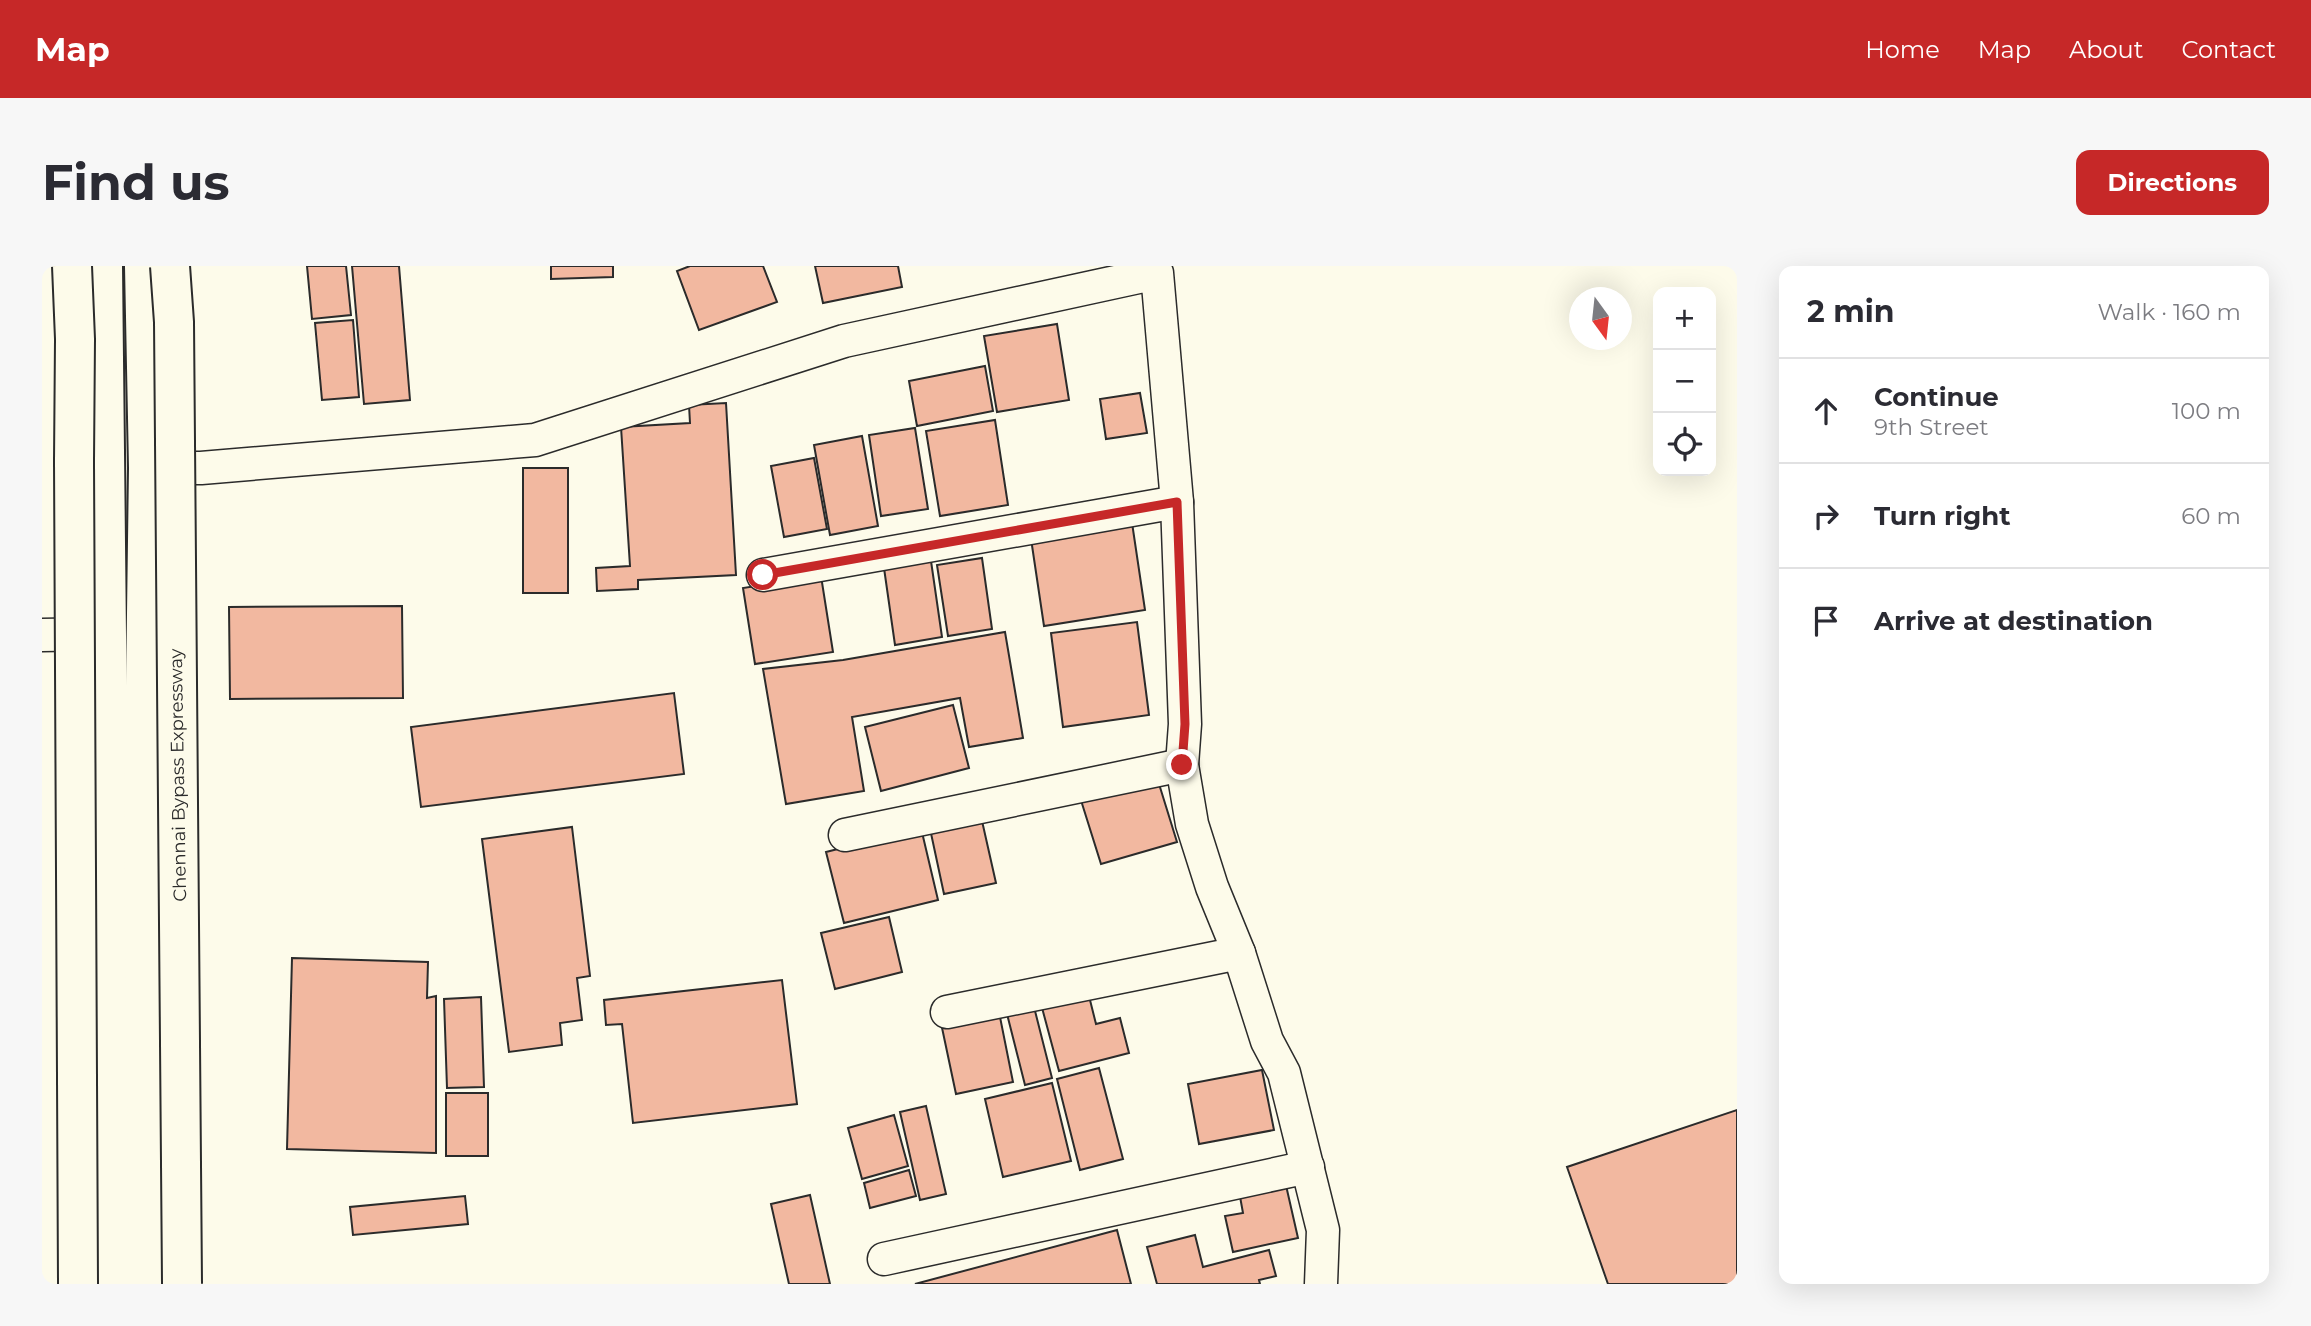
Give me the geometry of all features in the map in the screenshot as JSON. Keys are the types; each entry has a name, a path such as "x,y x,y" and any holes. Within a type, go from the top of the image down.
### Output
{"main road":[{"path":"72,266 75,339 78,1284"},
{"path":"103,266 114,1284"},
{"path":"144,266 148,468 143,832 148,1284"},
{"name":"Chennai Bypass Expressway","path":"170,266 174,322 182,1284"}],"street":[{"path":"148,468 201,468 535,440 844,341 1157,273 1177,502 1185,724 1182,765 1192,824 1212,887 1239,953 1266,1041 1284,1073 1323,1230 1321,1284"},
{"path":"763,575 1177,502"},
{"path":"42,635 105,633"},
{"path":"845,835 1182,765"},
{"path":"947,1012 1239,953"},
{"path":"884,1259 1308,1167"}],"building":[{"path":"307,266 346,266 351,315 312,319"},
{"path":"352,266 399,266 410,400 364,404"},
{"path":"551,266 613,266 613,277 551,279"},
{"path":"690,266 763,266 777,302 699,330 677,271"},
{"path":"815,266 898,266 902,287 823,303"},
{"path":"353,320 359,397 322,400 315,323"},
{"path":"1057,324 1069,400 997,412 984,336"},
{"path":"985,366 993,411 917,426 909,381"},
{"path":"1140,393 1147,433 1106,439 1100,399"},
{"path":"726,403 736,575 638,580 638,589 597,591 596,568 630,566 621,427 690,423 689,405"},
{"path":"995,420 1008,505 940,516 926,431"},
{"path":"915,428 928,509 881,516 869,435"},
{"path":"862,436 878,526 830,535 814,445"},
{"path":"814,458 827,529 784,537 771,466"},
{"path":"523,468 568,468 568,593 523,593"},
{"path":"1131,516 1145,610 1044,626 1030,532"},
{"path":"982,558 992,629 948,636 937,565"},
{"path":"931,561 942,637 895,645 884,568"},
{"path":"821,576 833,652 755,664 743,588"},
{"path":"402,606 403,698 230,699 229,607"},
{"path":"1137,622 1149,715 1063,727 1051,633"},
{"path":"1005,632 1023,738 969,747 960,698 852,717 864,791 786,804 763,669 843,660"},
{"path":"674,693 684,774 421,807 411,727"},
{"path":"953,705 969,768 881,791 865,727"},
{"path":"1155,771 1177,842 1101,864 1079,794"},
{"path":"980,812 996,883 944,894 929,824"},
{"path":"572,827 590,976 577,978 582,1020 560,1023 562,1045 509,1052 482,839"},
{"path":"921,828 938,900 844,923 826,852"},
{"path":"889,917 902,972 835,989 821,933"},
{"path":"292,958 428,962 427,998 436,996 436,1153 287,1149"},
{"path":"782,980 797,1104 633,1123 622,1024 606,1025 604,1000"},
{"path":"1088,992 1096,1024 1120,1018 1129,1053 1059,1071 1041,1004"},
{"path":"481,997 484,1087 447,1088 444,999"},
{"path":"1033,1003 1052,1078 1025,1085 1006,1010"},
{"path":"999,1012 1013,1082 956,1094 941,1023"},
{"path":"1099,1068 1123,1159 1080,1170 1057,1079"},
{"path":"1262,1070 1274,1130 1199,1144 1188,1084"},
{"path":"1052,1083 1071,1161 1003,1177 985,1099"},
{"path":"446,1093 488,1093 488,1156 446,1156"},
{"path":"926,1106 946,1194 920,1200 900,1112"},
{"path":"1737,1110 1737,1284 1608,1284 1567,1167"},
{"path":"894,1115 908,1166 862,1179 848,1128"},
{"path":"909,1170 916,1196 870,1208 864,1183"},
{"path":"1285,1181 1298,1238 1233,1252 1225,1216 1243,1213 1239,1191"},
{"path":"810,1195 830,1284 789,1284 771,1204"},
{"path":"465,1196 468,1224 353,1235 350,1207"},
{"path":"1117,1230 1131,1284 915,1284"},
{"path":"1195,1235 1203,1267 1269,1250 1276,1276 1259,1280 1260,1284 1157,1284 1147,1247"}],"route":[{"path":"763,575 1177,502 1185,724 1182,765"}]}
